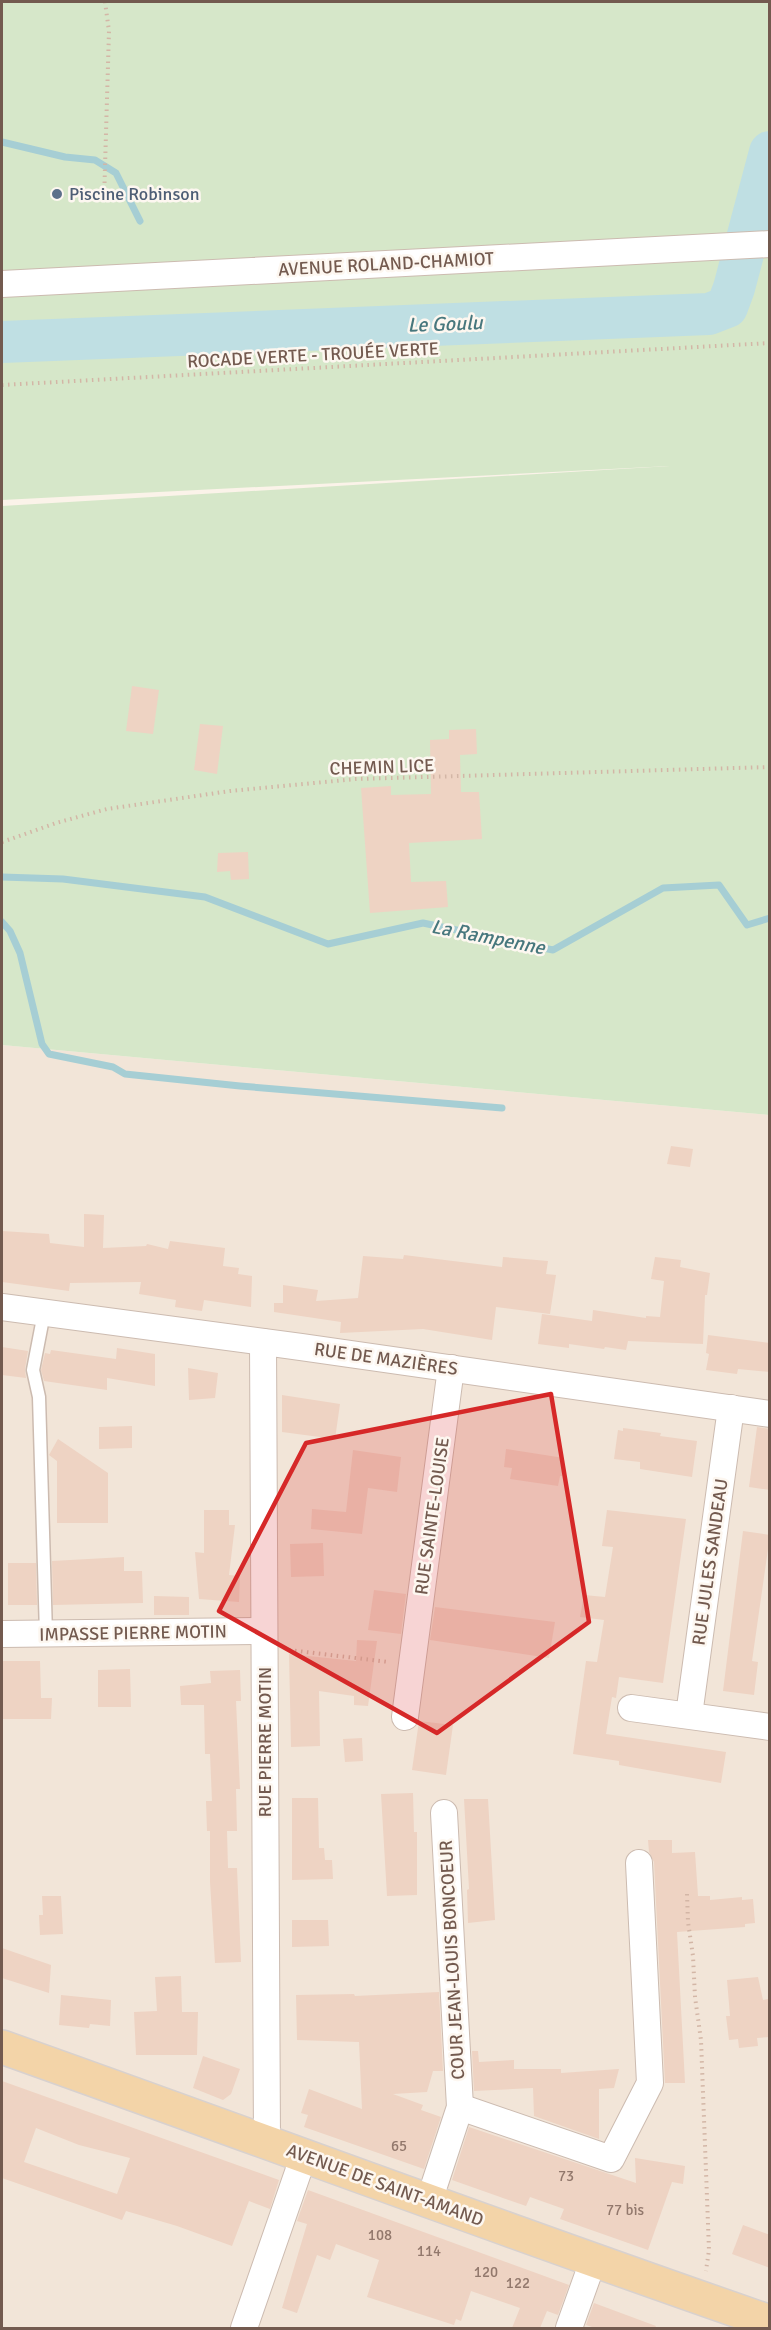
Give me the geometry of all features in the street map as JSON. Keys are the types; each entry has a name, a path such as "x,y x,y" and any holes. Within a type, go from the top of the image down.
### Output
{"main road":[{"name":"AVENUE DE SAINT-AMAND","path":"2,2047 593,2261 770,2322"}],"street":[{"name":"AVENUE ROLAND-CHAMIOT","path":"2,284 766,244"},
{"name":"RUE DE MAZIÈRES","path":"2,1307 770,1414"},
{"name":"RUE PIERRE MOTIN","path":"262,1342 267,2142"},
{"name":"RUE SAINTE-LOUISE","path":"405,1717 452,1368"},
{"name":"RUE JULES SANDEAU","path":"689,1715 731,1408"},
{"name":"IMPASSE PIERRE MOTIN","path":"2,1634 264,1639"},
{"path":"631,1708 770,1727"},
{"name":"COUR JEAN-LOUIS BONCOEUR","path":"429,2201 460,2107 444,1813"},
{"path":"460,2107 611,2159 650,2083 639,1863"},
{"path":"244,2328 304,2155"},
{"path":"568,2328 593,2261"}],"lane":[{"path":"44,1313 33,1370 39,1396 46,1634"}],"path":[{"path":"104,201 109,31 105,2"},
{"name":"ROCADE VERTE - TROUÉE VERTE","path":"2,385 770,342"},
{"name":"CHEMIN LICE","path":"2,842 56,823 107,809 230,791 356,779 770,767"},
{"path":"264,1639 412,1665"},
{"path":"687,1893 695,1997 701,2040 706,2165 709,2250 702,2299"}],"highlighted area":[{"path":"551,1394 589,1622 437,1733 219,1611 306,1443"}],"shaded area":[{"path":"2,1045 769,1115 769,2328 2,2328"}],"green space":[{"path":"2,2 769,2 769,1115 2,1045 2,506 670,466 2,500"}],"building":[{"path":"132,686 159,690 153,734 126,731"},
{"path":"200,724 223,726 217,774 194,770"},
{"path":"476,729 477,754 460,755 461,792 479,792 482,839 409,843 411,882 446,881 448,907 370,913 361,788 391,786 391,795 431,794 430,740 449,739 449,730"},
{"path":"248,852 249,879 231,880 230,871 217,872 218,853"},
{"path":"671,1146 693,1149 690,1167 667,1164"},
{"path":"84,1214 104,1215 103,1248 146,1246 147,1244 168,1249 170,1241 225,1248 223,1266 239,1268 238,1274 252,1276 251,1307 204,1300 202,1311 175,1307 176,1300 139,1294 141,1282 70,1283 69,1291 2,1282 2,1231 49,1234 50,1243 84,1247"},
{"path":"404,1255 502,1267 503,1257 548,1261 546,1274 556,1275 550,1314 496,1307 492,1340 423,1329 340,1333 341,1322 274,1312 274,1303 283,1303 283,1285 318,1290 316,1301 358,1298 363,1256 403,1259"},
{"path":"655,1257 681,1260 680,1267 710,1273 707,1295 705,1295 703,1344 628,1341 626,1350 569,1344 569,1348 538,1344 542,1314 592,1321 593,1310 646,1318 646,1316 660,1317 664,1281 651,1279"},
{"path":"708,1335 770,1343 770,1372 738,1369 737,1374 706,1370 709,1354 706,1353"},
{"path":"2,1347 28,1351 26,1378 2,1375"},
{"path":"117,1348 155,1354 155,1386 107,1378 107,1390 44,1381 41,1370 45,1353 50,1354 51,1350 116,1359"},
{"path":"188,1368 218,1373 215,1398 189,1400"},
{"path":"282,1395 340,1404 335,1439 282,1432"},
{"path":"132,1426 132,1448 99,1449 99,1427"},
{"path":"757,1427 770,1429 770,1490 749,1487"},
{"path":"623,1428 697,1441 692,1477 640,1469 640,1462 614,1459 618,1430 623,1431"},
{"path":"58,1439 108,1473 108,1523 57,1523 57,1461 49,1455"},
{"path":"506,1449 564,1458 562,1476 560,1476 558,1486 510,1479 512,1468 504,1467"},
{"path":"353,1450 401,1457 397,1492 368,1488 362,1534 311,1529 312,1509 346,1512"},
{"path":"204,1510 229,1510 229,1525 235,1525 229,1575 240,1576 239,1602 199,1599 195,1552 204,1553"},
{"path":"607,1510 686,1519 663,1683 619,1677 616,1698 612,1697 606,1734 726,1752 721,1783 619,1765 619,1761 573,1754 586,1661 597,1662 604,1620 580,1617 584,1595 605,1597 613,1547 602,1546"},
{"path":"743,1531 770,1535 752,1661 758,1662 754,1695 723,1691"},
{"path":"323,1543 324,1576 291,1577 290,1544"},
{"path":"124,1557 124,1571 142,1571 143,1603 53,1605 52,1561"},
{"path":"8,1563 36,1563 37,1605 8,1605"},
{"path":"374,1590 406,1594 401,1634 368,1630"},
{"path":"154,1596 189,1597 189,1615 154,1615"},
{"path":"435,1607 555,1622 549,1658 430,1640"},
{"path":"357,1640 377,1641 368,1706 354,1705 354,1696 319,1691 320,1746 291,1747 289,1654 356,1661"},
{"path":"2,1661 40,1661 41,1698 52,1698 51,1719 2,1719"},
{"path":"130,1669 131,1707 98,1707 98,1670"},
{"path":"240,1670 241,1701 236,1701 240,1789 236,1789 237,1831 227,1831 228,1868 237,1868 241,1962 215,1963 210,1882 210,1831 207,1831 206,1801 212,1801 210,1754 205,1754 204,1705 181,1705 180,1686 211,1683 210,1671"},
{"path":"419,1721 453,1725 446,1775 412,1770"},
{"path":"362,1738 363,1761 345,1762 343,1739"},
{"path":"413,1793 414,1832 417,1832 417,1895 387,1896 381,1794"},
{"path":"292,1798 318,1798 319,1848 324,1848 325,1860 332,1860 333,1879 292,1880"},
{"path":"464,1799 488,1799 495,1920 468,1923 467,1890 469,1889"},
{"path":"648,1840 672,1840 672,1853 695,1852 698,1896 710,1896 710,1900 742,1897 742,1900 753,1899 755,1923 745,1924 745,1927 677,1932 685,2083 665,2083 654,1862 649,1852"},
{"path":"42,1896 61,1896 63,1934 40,1935 39,1915 43,1915"},
{"path":"292,1920 328,1920 329,1946 292,1947"},
{"path":"2,1948 51,1965 49,1993 2,1978"},
{"path":"181,1976 182,2012 198,2012 197,2055 136,2055 134,2012 157,2011 155,1977"},
{"path":"758,1977 763,2000 768,1999 770,2037 757,2038 758,2046 739,2048 738,2039 729,2040 726,2016 730,2016 727,1980"},
{"path":"439,1992 443,2071 433,2071 427,2092 393,2094 423,2105 421,2110 441,2117 424,2169 304,2127 308,2115 301,2113 309,2089 362,2109 359,2042 297,2040 296,1995 354,1994 355,1996"},
{"path":"61,1995 111,2000 110,2026 90,2024 89,2028 59,2025"},
{"path":"472,2051 478,2051 479,2062 514,2060 514,2069 561,2069 561,2073 619,2069 614,2088 599,2089 599,2139 534,2116 533,2088 474,2091"},
{"path":"203,2056 240,2069 231,2094 223,2100 193,2088"},
{"path":"2,2081 279,2180 270,2209 249,2201 232,2246 126,2211 122,2220 2,2178","holes":["36,2128 79,2145 130,2158 117,2194 24,2162"]},
{"path":"469,2127 636,2183 635,2158 685,2166 683,2184 672,2182 648,2250 560,2219 564,2209 530,2197 526,2206 452,2180"},
{"path":"308,2190 569,2285 558,2315 547,2311 540,2328 512,2328 520,2308 471,2291 461,2321 456,2319 454,2325 367,2297 379,2260 336,2244 330,2260 317,2255 297,2313 282,2308 307,2224 297,2221"},
{"path":"743,2225 770,2235 770,2268 732,2254"},
{"path":"594,2303 656,2326 655,2328 595,2328 586,2325"}],"waterway":[{"path":"2,142 65,157 95,160 116,173 140,221"},
{"name":"Le Goulu","path":"2,342 709,314 727,307 770,152"},
{"name":"La Rampenne","path":"2,877 63,879 205,897 328,944 423,923 553,950 663,888 719,885 747,925 770,918"},
{"path":"2,922 10,931 20,953 42,1044 49,1054 113,1067 125,1074 502,1108"}],"place":[{"name":"Piscine Robinson","path":"57,194"}]}
